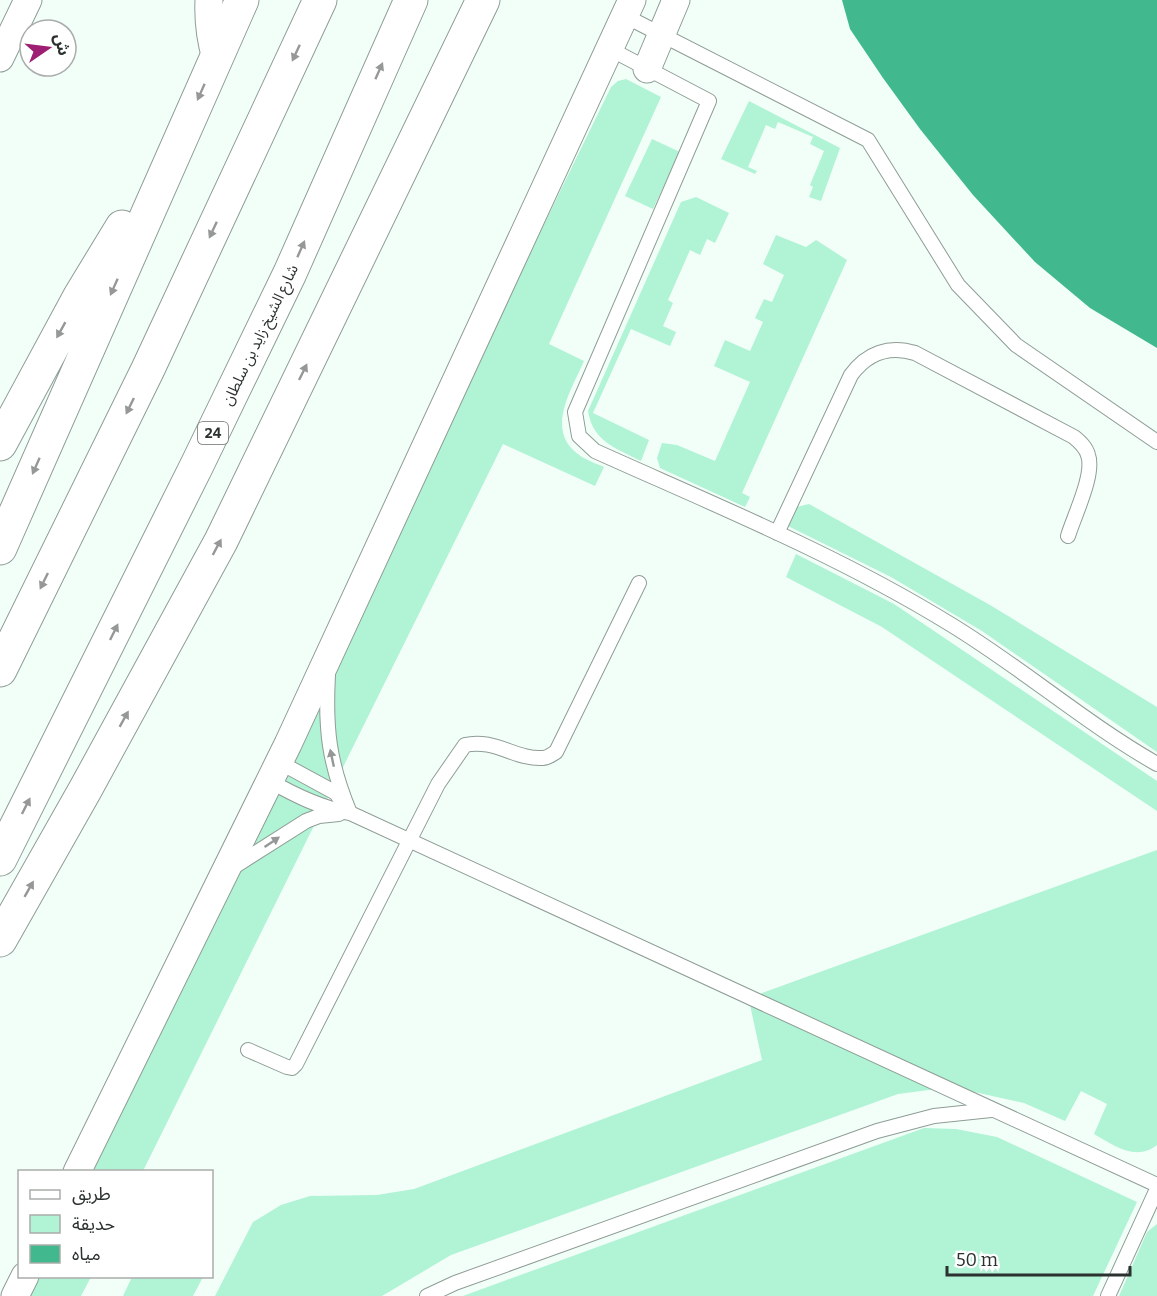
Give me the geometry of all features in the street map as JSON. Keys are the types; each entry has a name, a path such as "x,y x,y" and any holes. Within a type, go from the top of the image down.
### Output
{"main road":[{"path":"0,548 242,0"},
{"path":"0,670 148,369 320,0"},
{"name":"شارع الشيخ زايد بن سلطان","path":"0,858 192,475 290,273 411,0"},
{"path":"0,940 221,541 483,0"},
{"path":"0,444 80,296 129,216 182,138"}],"street":[{"path":"0,58 28,0"},
{"path":"209,0 210,38 216,58"},
{"path":"646,69 676,0"},
{"path":"78,1170 330,656 628,8"},
{"path":"15,1296 24,1278"}],"lane":[{"path":"628,8 661,35 868,140 958,285 1017,345 1157,442"},
{"path":"610,49 709,101 575,412 579,436 595,451 853,569 951,624 1124,745 1157,764"},
{"path":"777,533 851,375 865,359 874,354 895,349 915,352 1080,442 1089,456 1089,472 1068,536"},
{"path":"248,1050 287,1067 292,1068 296,1065 438,784 465,745 476,742 531,757 546,758 556,752 639,584"},
{"path":"330,656 327,730 337,780 350,813"},
{"path":"274,772 336,793 350,813"},
{"path":"274,772 316,804 350,813 1157,1187 1108,1296"},
{"path":"223,874 306,820 319,816 350,813"},
{"path":"427,1296 455,1283 877,1131 934,1116 993,1110"}],"green space":[{"path":"626,79 661,97 549,344 584,361 567,398 562,424 564,436 570,447 582,457 604,467 595,486 503,444 143,1170 83,1170 611,87 618,81"},
{"path":"749,101 840,148 821,201 809,197 813,187 810,185 824,151 810,144 813,137 778,122 775,129 766,125 748,167 757,171 755,174 721,159"},
{"path":"652,139 680,152 653,209 625,196"},
{"path":"696,197 729,213 715,243 707,239 700,255 690,250 668,300 673,303 663,326 676,332 670,346 631,329 593,413 649,440 641,461 615,448 600,437 591,422 588,411 681,202"},
{"path":"776,235 806,247 816,240 847,260 742,493 750,497 745,507 660,468 657,458 662,443 677,445 715,461 750,382 714,366 725,340 750,351 763,322 755,318 764,299 772,302 784,275 763,264"},
{"path":"809,504 990,605 1157,707 1157,752 982,631 891,577 788,526 797,507"},
{"path":"796,554 894,604 1157,781 1157,811 882,627 786,577"},
{"path":"1157,850 1157,1145 1149,1150 1133,1152 1125,1150 1094,1134 1107,1104 1081,1091 1065,1121 1024,1103 952,1087 898,1094 451,1255 382,1296 215,1296 253,1222 281,1205 310,1196 377,1195 414,1189 762,1060 750,1005 762,993"},
{"path":"924,1128 956,1129 997,1137 1137,1202 1093,1296 463,1296"},
{"path":"1157,1224 1157,1296 1119,1296 1147,1232"},
{"path":"30,1278 90,1278 81,1296 21,1296"},
{"path":"131,1278 202,1278 193,1296 123,1296"}],"water":[{"path":"842,0 1157,0 1157,348 1090,308 1035,262 973,195 920,129 850,29"}]}
